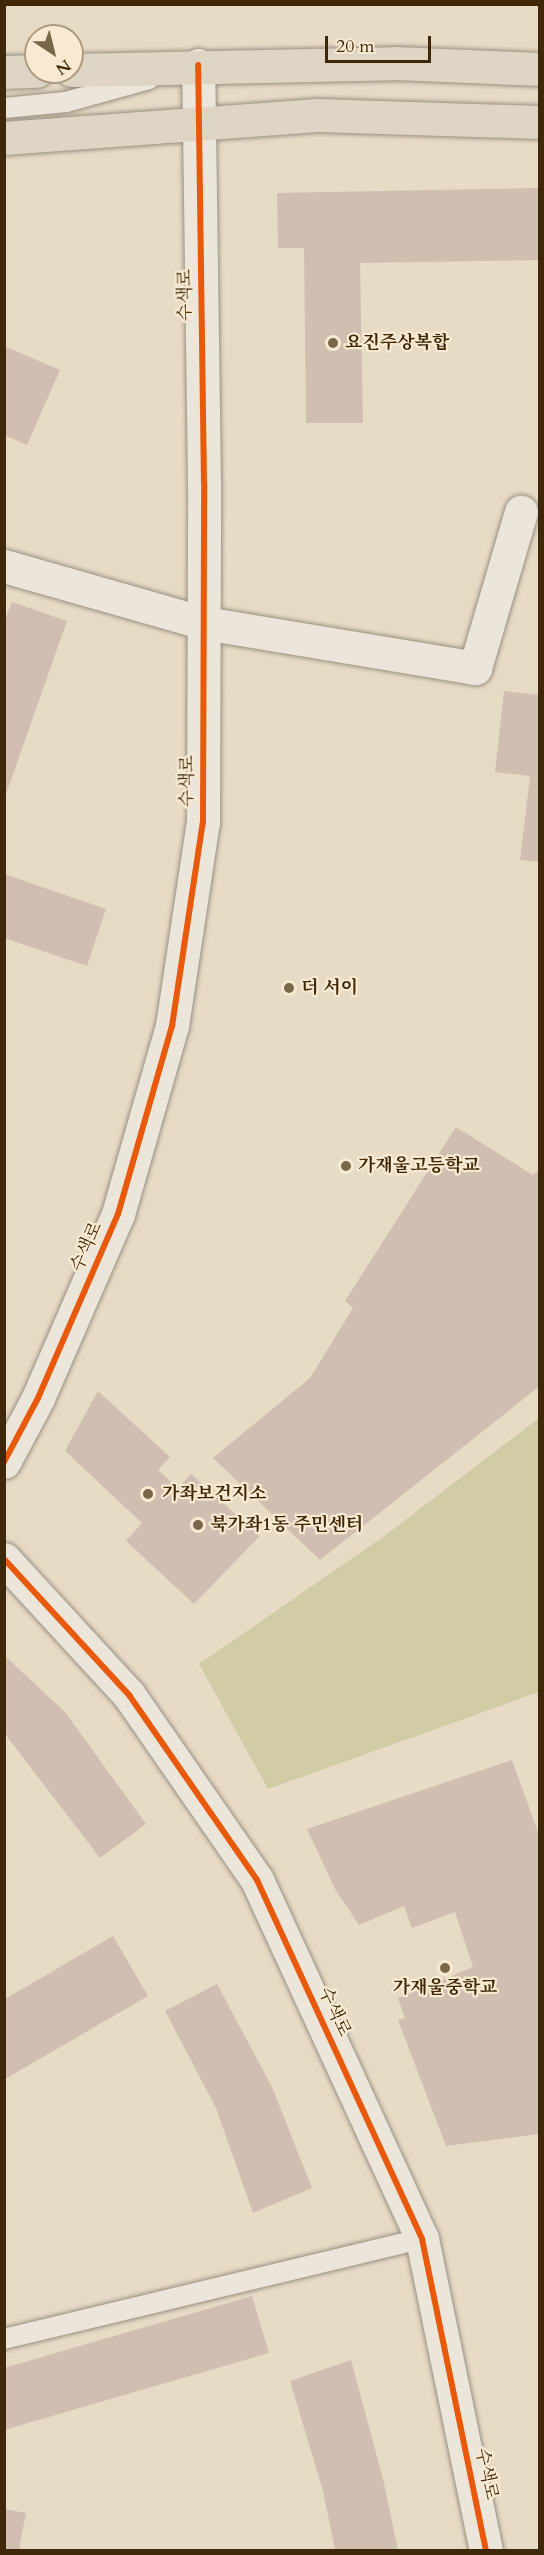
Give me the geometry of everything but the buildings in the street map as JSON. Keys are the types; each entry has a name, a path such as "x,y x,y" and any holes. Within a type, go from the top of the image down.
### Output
{"main road":[{"path":"84,70 198,65 395,63 540,69"},
{"path":"4,72 24,71"},
{"path":"4,138 199,121 317,115 540,122"}],"street":[{"name":"수색로","path":"4,1462 38,1398 118,1214 172,1026 203,822 204,623 198,65"},
{"path":"4,566 204,623 475,668 521,512"},
{"name":"수색로","path":"4,1559 129,1695 257,1880 422,2239 486,2550"}],"lane":[{"path":"4,108 66,102 198,65"},
{"path":"4,2339 422,2239"}],"shaded area":[{"path":"539,1418 539,1692 268,1789 199,1664 383,1537"}],"cycle path":[{"path":"4,1462 38,1398 118,1214 172,1026 203,822 204,483 198,65"},
{"path":"4,1559 129,1695 257,1880 422,2239 486,2550"}],"place":[{"name":"요진주상복합","path":"333,343"},
{"name":"더 서이","path":"289,988"},
{"name":"가재울고등학교","path":"346,1166"},
{"name":"가좌보건지소","path":"148,1494"},
{"name":"북가좌1동 주민센터","path":"198,1525"},
{"name":"가재울중학교","path":"445,1968"}]}
